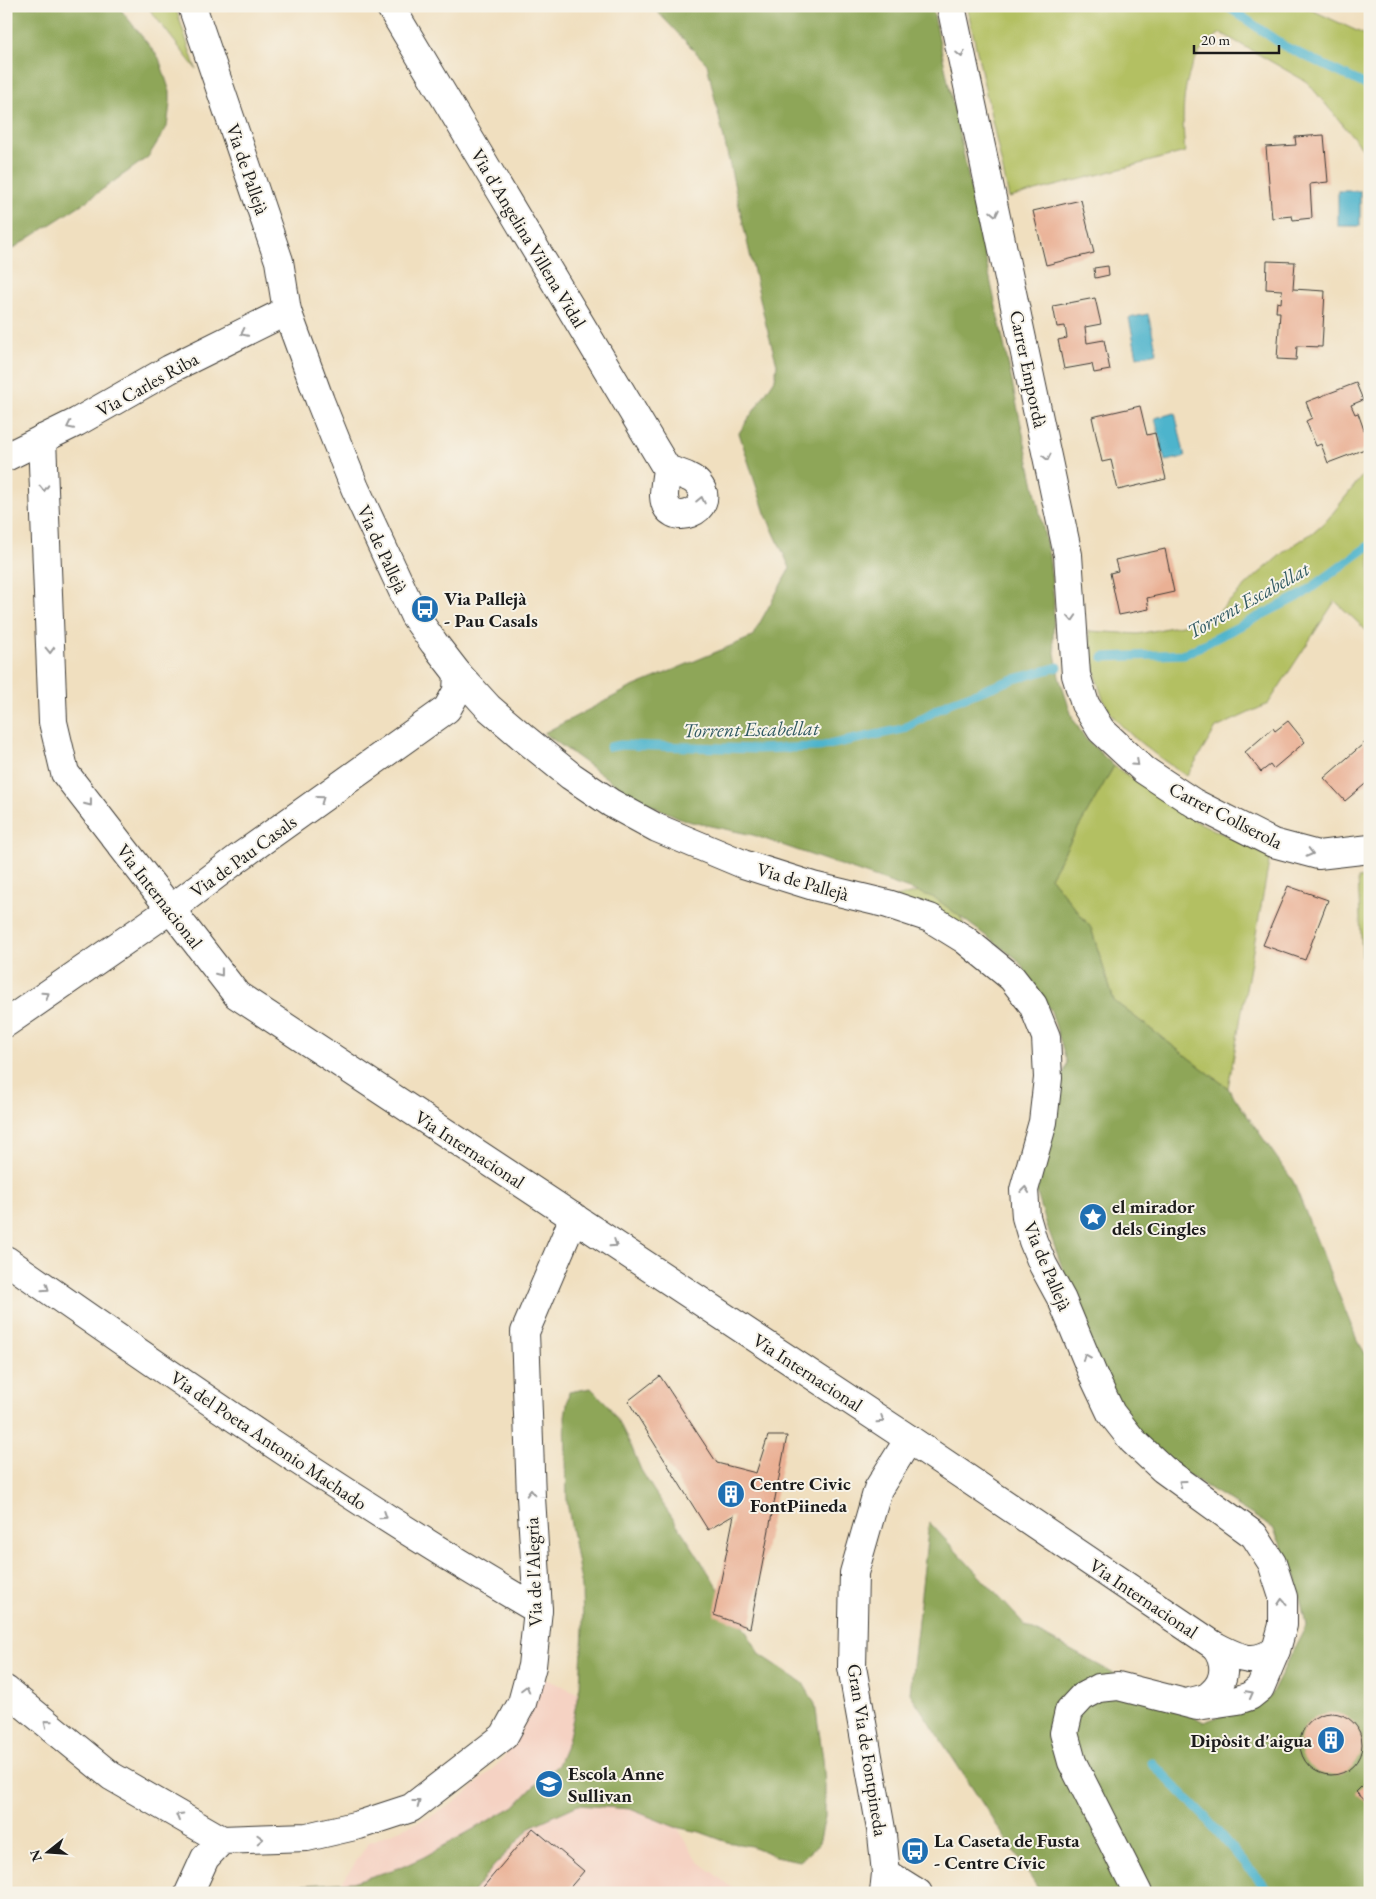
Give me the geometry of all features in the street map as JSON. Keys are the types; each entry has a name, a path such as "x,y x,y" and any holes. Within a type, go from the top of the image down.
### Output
{"street":[{"name":"Via de Pallejà","path":"192,6 279,261 287,311 334,436 384,553 414,615 458,674 496,714 570,776 611,803 649,824 743,864 813,886 888,904 930,918 964,938 1012,978 1034,1005 1046,1037 1048,1078 1043,1122 1024,1190 1026,1217 1043,1265 1062,1300 1094,1377 1112,1413 1132,1441 1163,1469 1254,1535 1272,1564 1283,1597 1283,1626 1276,1650 1260,1688 1250,1696 1238,1700 1197,1706 1118,1686 1098,1688 1082,1698 1069,1711 1064,1734 1072,1762 1138,1893"},
{"name":"Via d'Angelina Villena Vidal","path":"390,6 668,469"},
{"name":"Carrer Empordà","path":"951,6 1068,555 1076,675 1085,704 1101,730"},
{"name":"Via Carles Riba","path":"6,457 77,422 170,369 287,311"},
{"name":"Via Internacional","path":"42,439 53,722 65,773 237,995 910,1439 1215,1646 1241,1659 1258,1660 1265,1658 1276,1650"},
{"name":"Via de Pau Casals","path":"6,1022 171,910 237,859 447,709 457,691 458,674"},
{"name":"Carrer Collserola","path":"1101,730 1144,770 1194,803 1273,843 1318,855 1370,849"},
{"name":"Via de l'Alegria","path":"222,1840 307,1837 359,1825 411,1808 504,1736 525,1694 532,1666 538,1610 531,1498 525,1332 574,1217"},
{"name":"Via del Poeta Antonio Machado","path":"6,1260 250,1430 451,1559 538,1610"},
{"name":"Gran Via de Fontpineda","path":"885,1883 882,1835 852,1667 854,1573 878,1489 910,1439"},
{"name":"Via Internacional","path":"1186,1703 1206,1698 1219,1685 1223,1674 1223,1662 1215,1646"},
{"path":"6,1690 111,1776 222,1840 205,1858 189,1893"},
{"path":"885,1883 918,1893"}],"shaded area":[{"name":"Escola Anne Sullivan","path":"541,1677 653,1726 669,1814 698,1861 739,1893 335,1893 369,1842 430,1817 452,1804 502,1760 522,1729"}],"green space":[{"path":"6,6 118,6 159,58 170,92 170,104 167,127 148,157 85,202 6,253"},
{"path":"147,6 175,6 196,69"},
{"path":"652,6 932,6 1049,556 1054,600 1053,641 1059,677 1073,719 1085,738 1114,766 1050,877 1091,928 1114,1001 1228,1088 1293,1181 1357,1340 1370,1361 1370,1893 1041,1893 910,1693 929,1522 1026,1626 1204,1722 1269,1698 1306,1626 1296,1577 1273,1528 1133,1441 1091,1346 1047,1226 1032,1177 1067,1063 1051,1011 1017,959 935,898 753,835 687,821 634,798 544,733 630,688 752,637 790,568 765,513 739,433 775,379 777,364 766,325 707,64"},
{"path":"967,6 1303,6 1370,37 1370,157 1307,82 1221,33 1208,43 1198,56 1186,86 1183,119 1185,152 1009,198"},
{"path":"1370,466 1370,634 1335,601 1268,704 1216,728 1187,776 1157,756 1135,738 1110,712 1098,684 1089,631 1138,634 1211,619 1285,551 1312,533 1328,519"},
{"path":"1114,766 1186,816 1270,857 1228,1088 1114,1001 1091,928 1050,877"},
{"path":"1370,877 1370,957 1362,957 1358,878"},
{"path":"943,887 949,893 966,929 891,898"},
{"path":"591,1388 608,1405 621,1426 641,1470 761,1655 803,1683 815,1704 825,1786 825,1817 819,1844 799,1861 776,1856 751,1846 727,1842 700,1832 675,1827 630,1809 578,1805 532,1826 493,1867 472,1893 278,1893 302,1885 353,1882 402,1867 424,1857 516,1805 558,1765 568,1741 580,1686 583,1628 582,1588 567,1502 565,1416 569,1392"}],"water":[{"path":"1338,191 1360,191 1360,226 1338,226"},
{"path":"1148,314 1157,353 1137,357 1129,318"},
{"path":"1175,413 1185,457 1165,461 1155,418"}],"building":[{"path":"1324,135 1328,182 1310,184 1312,218 1293,220 1292,216 1272,218 1266,147 1296,145 1295,137"},
{"path":"1081,200 1094,253 1046,265 1033,211"},
{"path":"1267,261 1295,262 1293,289 1325,291 1322,347 1297,346 1296,360 1277,359 1280,312 1276,312 1277,302 1281,303 1282,290 1266,289"},
{"path":"1108,266 1109,275 1095,278 1094,268"},
{"path":"1095,298 1101,324 1085,327 1087,343 1104,340 1110,370 1094,373 1092,364 1064,369 1058,340 1067,338 1065,326 1057,327 1053,306"},
{"path":"1356,383 1363,400 1351,405 1355,414 1358,413 1370,447 1328,463 1321,444 1316,446 1306,421 1312,418 1306,402"},
{"path":"1140,406 1147,435 1155,433 1166,479 1118,490 1111,460 1102,462 1092,417"},
{"path":"1165,549 1174,592 1147,598 1149,609 1119,615 1110,573 1118,571 1115,560"},
{"path":"1288,721 1305,742 1273,769 1270,765 1261,772 1245,752 1273,728 1275,731"},
{"path":"1370,738 1370,780 1345,801 1324,778"},
{"path":"1288,886 1328,900 1305,960 1263,945"},
{"name":"Centre Civic FontPiineda","path":"660,1376 717,1463 756,1473 768,1436 787,1436 750,1628 714,1615 734,1515 708,1530 628,1401"},
{"name":"Dipòsit d'aigua","path":"1331,1713 1348,1718 1353,1722 1357,1727 1362,1744 1357,1761 1353,1766 1348,1770 1331,1775 1314,1770 1309,1766 1305,1761 1300,1744 1305,1727 1309,1722 1314,1718"},
{"path":"1370,1778 1370,1805 1356,1792"},
{"path":"533,1828 584,1871 567,1891 569,1893 478,1893"}],"waterway":[{"path":"1227,6 1284,46 1370,87"},
{"name":"Torrent Escabellat","path":"1103,657 1185,654 1303,594 1370,545"},
{"name":"Torrent Escabellat","path":"610,747 621,745 757,749 819,747 903,729 949,703 1011,680 1058,667"},
{"path":"1151,1762 1204,1816 1270,1893"}],"place":[{"name":"Via Pallejà - Pau Casals","path":"425,609"},
{"name":"el mirador dels Cingles","path":"1093,1217"},
{"name":"Centre Civic FontPiineda","path":"731,1494"},
{"name":"Dipòsit d'aigua","path":"1331,1740"},
{"name":"Escola Anne Sullivan","path":"549,1784"},
{"name":"La Caseta de Fusta - Centre Cívic","path":"915,1851"}]}
